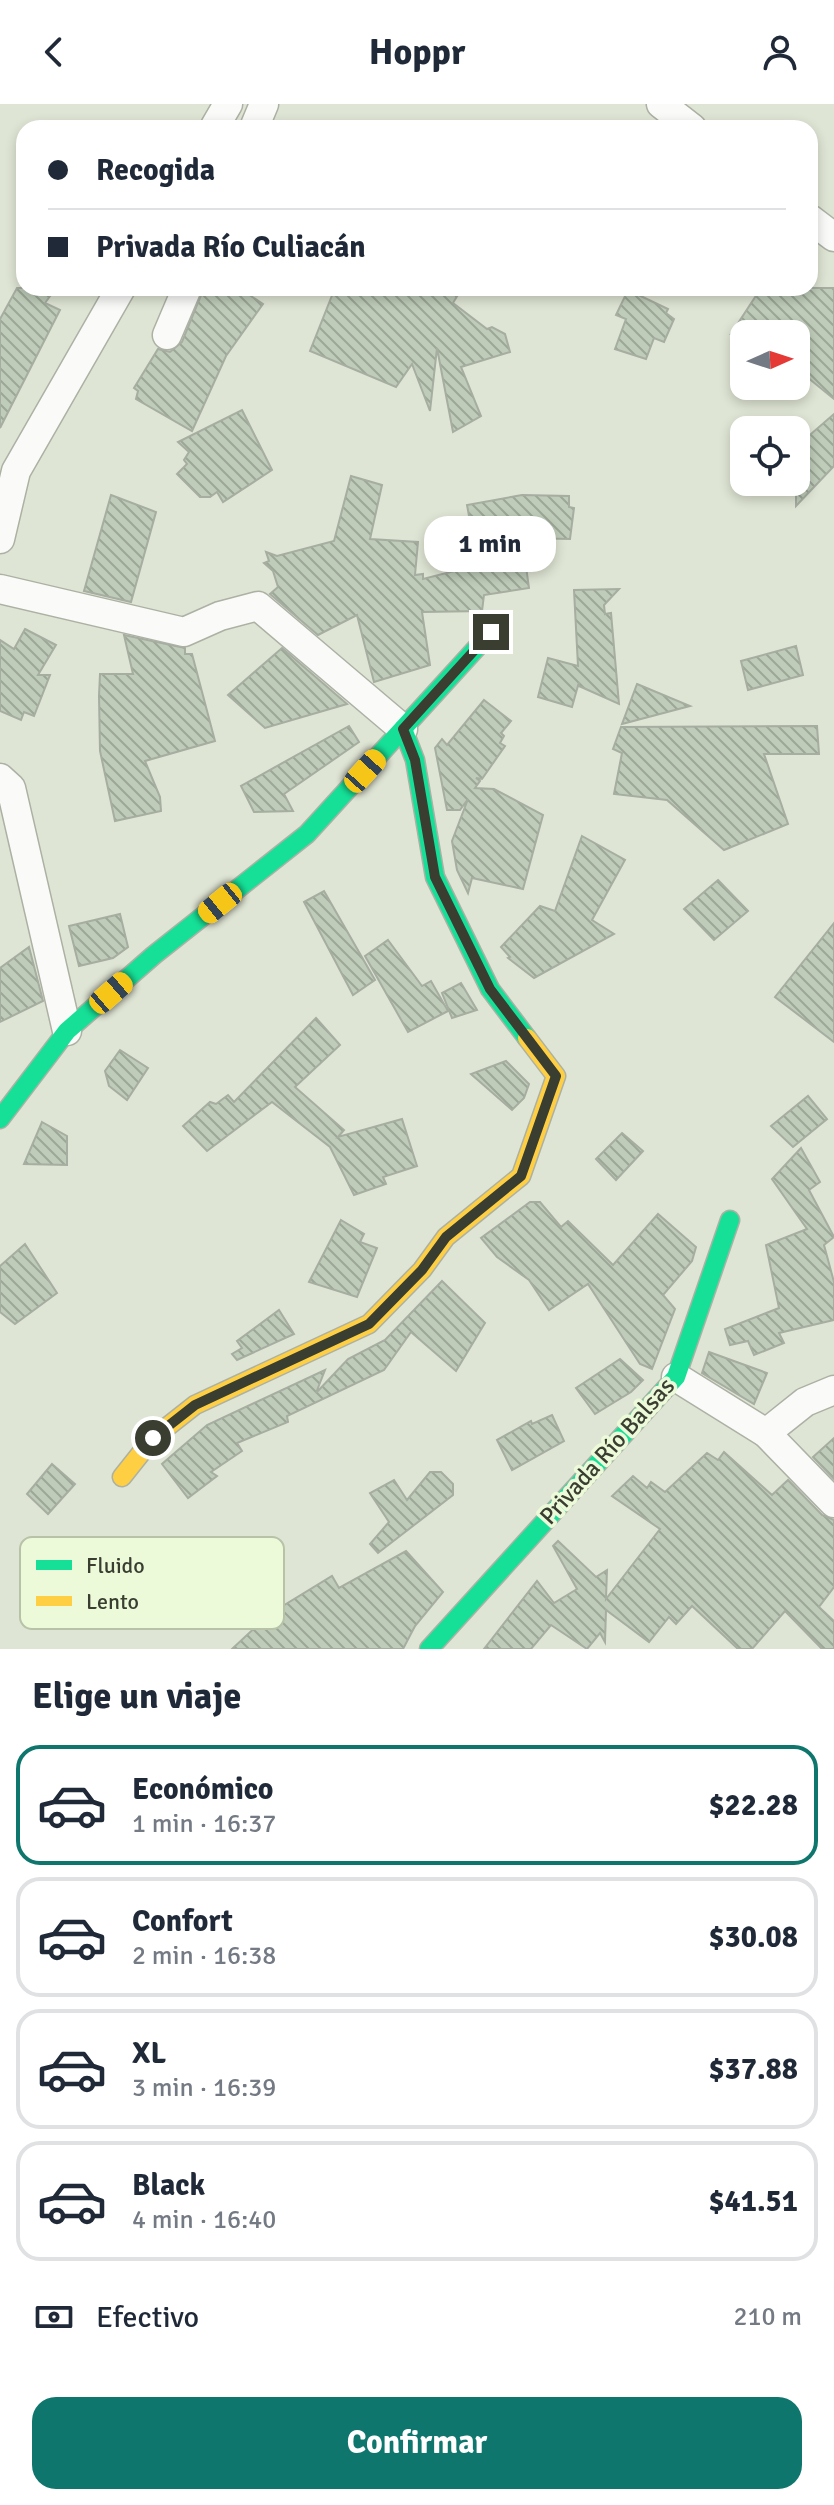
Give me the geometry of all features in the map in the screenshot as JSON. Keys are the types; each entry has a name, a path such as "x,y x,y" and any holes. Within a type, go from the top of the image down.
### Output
{"street":[{"path":"661,104 682,120"},
{"path":"0,539 8,465 116,296"},
{"path":"167,335 184,296"},
{"path":"0,589 184,632 220,616 258,606 403,729 415,760 435,877 490,989 556,1076 554,1090 543,1107 521,1176 446,1237 422,1270 369,1324 195,1405 153,1438 122,1477"},
{"path":"0,1119 67,1031 154,955 307,834 491,632"},
{"path":"0,778 11,788 67,1031"},
{"name":"Privada Río Balsas","path":"429,1649 676,1377 730,1220"},
{"path":"676,1377 766,1433 834,1503"},
{"path":"766,1433 805,1402 834,1390"}],"building":[{"path":"818,288 834,288 834,399 810,379 810,320 740,320 756,296 818,296"},
{"path":"16,290 16,296 50,296 45,303 60,310 0,428 0,319"},
{"path":"201,296 251,296 263,304 226,356 192,431 136,399 138,391 134,388 158,349 170,352 182,342"},
{"path":"332,296 457,296 453,303 487,329 492,327 505,334 510,352 461,367 481,416 453,432 437,348 430,411 412,364 396,387 310,351"},
{"path":"625,296 641,296 668,309 666,313 674,319 664,342 654,338 646,359 615,349 626,319 616,315"},
{"path":"242,410 272,470 223,502 217,492 210,497 200,497 177,474 187,464 184,460 189,452 178,442"},
{"path":"834,414 834,466 810,491 810,435"},
{"path":"351,476 382,485 370,539 418,542 415,575 423,574 423,579 478,565 467,505 522,495 569,496 569,507 574,508 570,539 522,538 529,588 484,595 482,611 422,612 430,665 374,682 357,615 318,635 270,594 278,587 273,571 264,563 269,561 266,552 277,556 334,541"},
{"path":"111,495 156,512 131,602 84,591"},
{"path":"796,496 806,496 796,506"},
{"path":"619,589 604,605 605,614 611,613 619,704 579,686 579,682 572,707 538,697 548,658 578,666 574,590"},
{"path":"25,629 56,645 38,675 50,675 34,716 24,712 21,720 0,711 0,640 14,649"},
{"path":"124,635 185,648 185,654 192,654 215,741 145,761 160,797 161,811 115,821 100,751 100,674 133,674"},
{"path":"796,646 803,675 748,690 741,661"},
{"path":"282,648 347,704 265,728 228,695"},
{"path":"637,684 690,706 622,724"},
{"path":"484,700 511,721 501,733 504,736 500,743 505,746 482,779 476,778 480,781 475,788 494,789 543,815 523,889 472,878 468,893 457,870 452,841 468,799 460,810 447,810 435,748 442,739 447,745"},
{"path":"349,726 359,742 284,794 293,811 254,812 241,786"},
{"path":"817,726 819,754 764,754 788,824 724,850 667,800 614,794 622,753 613,749 621,727"},
{"path":"582,836 625,860 592,920 614,934 534,978 508,958 501,947 540,906 555,911"},
{"path":"718,880 748,911 714,940 684,909"},
{"path":"324,891 375,980 353,995 304,902"},
{"path":"120,914 128,947 113,958 79,966 69,926"},
{"path":"834,923 834,1042 775,997"},
{"path":"388,940 422,986 431,981 448,1011 408,1032 365,956"},
{"path":"29,947 43,1001 0,1022 0,968"},
{"path":"461,983 477,1010 452,1018 442,993"},
{"path":"316,1018 340,1045 295,1087 344,1130 338,1137 402,1119 417,1166 383,1177 386,1184 354,1195 330,1147 272,1102 207,1151 183,1126 210,1102 216,1104 228,1095 234,1102"},
{"path":"120,1050 148,1068 127,1100 109,1086 105,1071"},
{"path":"506,1061 529,1084 524,1098 512,1110 471,1074"},
{"path":"808,1096 827,1119 793,1147 771,1126"},
{"path":"42,1122 67,1136 67,1165 24,1164"},
{"path":"622,1133 643,1151 616,1180 596,1159"},
{"path":"801,1148 820,1182 809,1190 834,1237 824,1245 834,1282 834,1320 779,1333 784,1343 754,1355 748,1341 730,1345 725,1329 779,1308 766,1245 807,1229 772,1179"},
{"path":"530,1202 540,1202 561,1227 568,1221 613,1265 658,1214 696,1247 692,1261 663,1295 675,1309 652,1369 640,1364 588,1284 549,1310 529,1280 497,1257 481,1238"},
{"path":"341,1220 364,1234 360,1242 377,1248 357,1297 309,1282"},
{"path":"25,1244 57,1293 15,1324 0,1312 0,1266"},
{"path":"442,1281 485,1323 456,1371 411,1332 384,1370 287,1416 288,1422 237,1443 242,1451 211,1472 217,1476 188,1498 162,1464 207,1425 325,1370 316,1393 348,1359 385,1340"},
{"path":"279,1310 294,1334 237,1360 232,1354 242,1348 237,1341"},
{"path":"709,1352 767,1373 754,1404 702,1373"},
{"path":"620,1359 643,1380 631,1392 595,1414 576,1388"},
{"path":"552,1415 564,1441 512,1470 497,1440 531,1421 532,1424"},
{"path":"834,1438 834,1479 813,1457"},
{"path":"724,1452 772,1495 788,1480 822,1515 834,1520 834,1587 819,1607 834,1621 834,1649 822,1649 785,1611 752,1649 738,1649 692,1606 676,1624 669,1617 649,1642 606,1610 605,1642 600,1633 587,1649 551,1625 531,1649 484,1649 537,1581 554,1603 577,1589 553,1546 558,1541 596,1577 607,1570 606,1599 660,1529 612,1496 633,1476 647,1488 651,1482 665,1492 707,1453 718,1460"},
{"path":"52,1464 75,1484 48,1514 27,1494"},
{"path":"430,1472 441,1472 453,1484 453,1495 378,1553 370,1544 389,1522 370,1493 394,1480 407,1500"},
{"path":"406,1551 443,1592 415,1626 403,1649 232,1649 253,1629 284,1629 284,1605 332,1576 339,1588"}],"traffic: fast":[{"path":"0,1119 67,1031 154,955 307,834 491,632"},
{"path":"403,729 415,760 435,877 490,989 527,1038"},
{"path":"429,1649 676,1377 730,1220"}],"traffic: slow":[{"path":"122,1477 153,1438 195,1405 369,1324 422,1270 446,1237 521,1176 556,1076 527,1038"}],"route":[{"path":"153,1438 195,1405 369,1324 422,1270 446,1237 521,1176 543,1107 554,1090 556,1076 490,989 435,877 415,760 403,729 491,632"}]}
